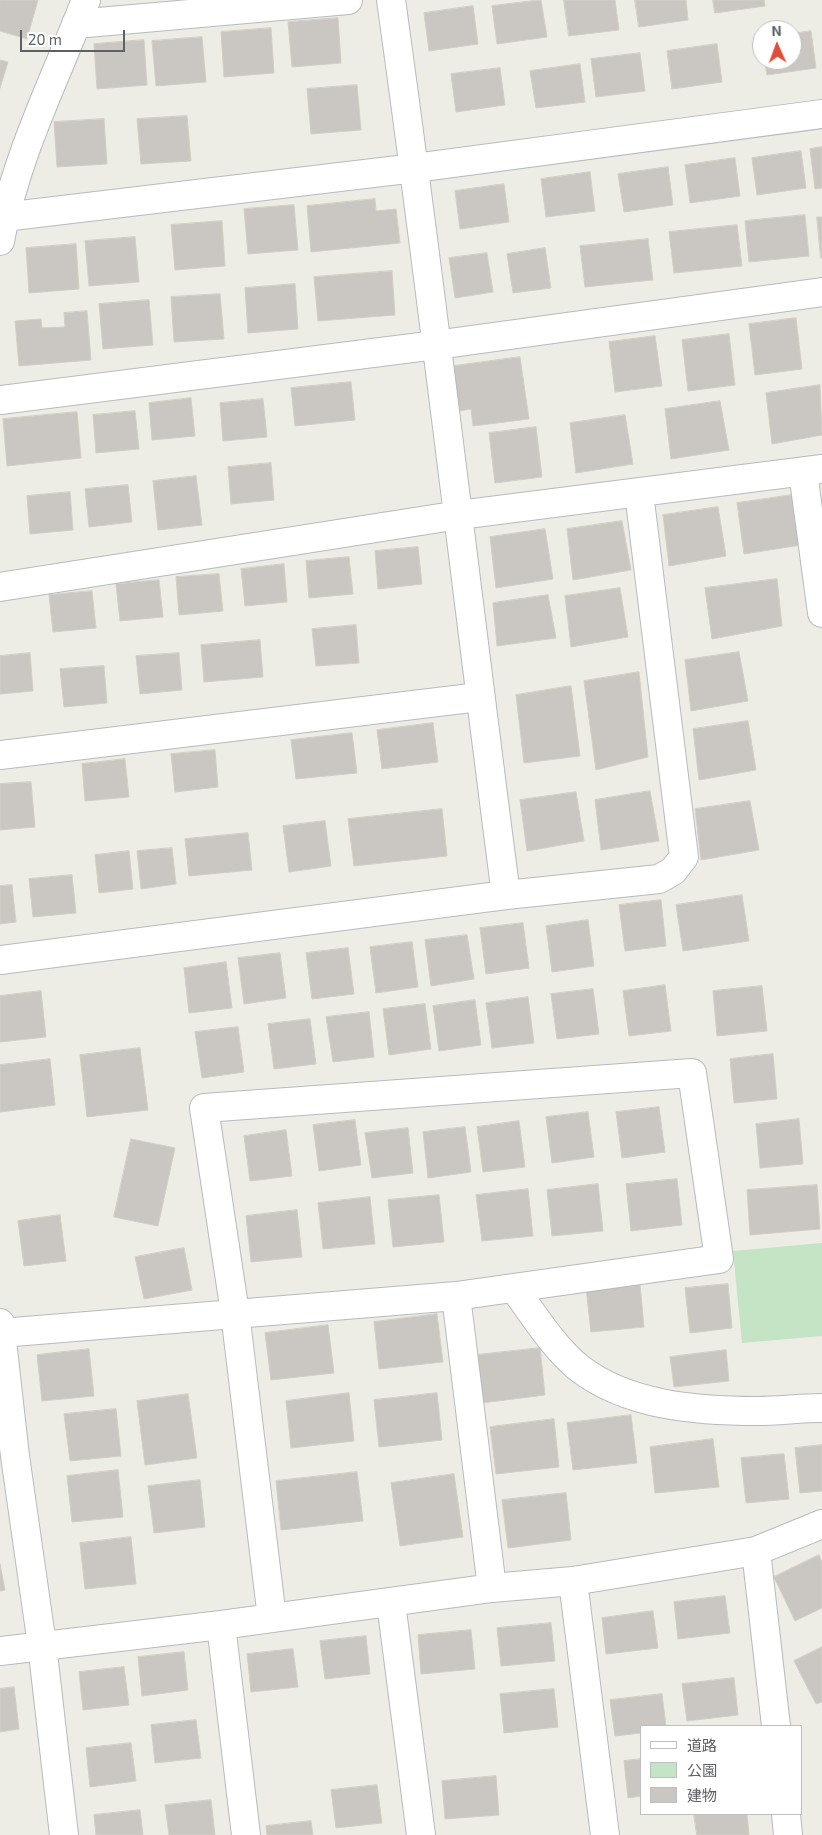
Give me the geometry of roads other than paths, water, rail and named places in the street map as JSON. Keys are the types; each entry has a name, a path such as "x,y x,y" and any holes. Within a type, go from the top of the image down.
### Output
{"street":[{"path":"348,0 81,12 20,167 2,229 415,168 822,114"},
{"path":"391,0 415,168 459,515 479,697 506,895"},
{"path":"0,400 436,345 822,292"},
{"path":"0,587 459,515 812,470 822,614"},
{"path":"0,960 506,895 659,879 673,871 684,857 639,493"},
{"path":"0,755 479,697"},
{"path":"64,1835 42,1645 7,1457 1,1328 235,1313 456,1296 720,1259 692,1073 204,1108 235,1313 272,1618"},
{"path":"514,1288 545,1330 571,1360 602,1383 667,1405 757,1411 822,1408"},
{"path":"456,1296 492,1588"},
{"path":"0,1651 221,1625 492,1588 572,1581 756,1551 822,1524"},
{"path":"756,1551 776,1725"},
{"path":"572,1581 605,1835"},
{"path":"391,1603 421,1835"},
{"path":"221,1625 246,1835"},
{"path":"786,1815 788,1835"}]}
